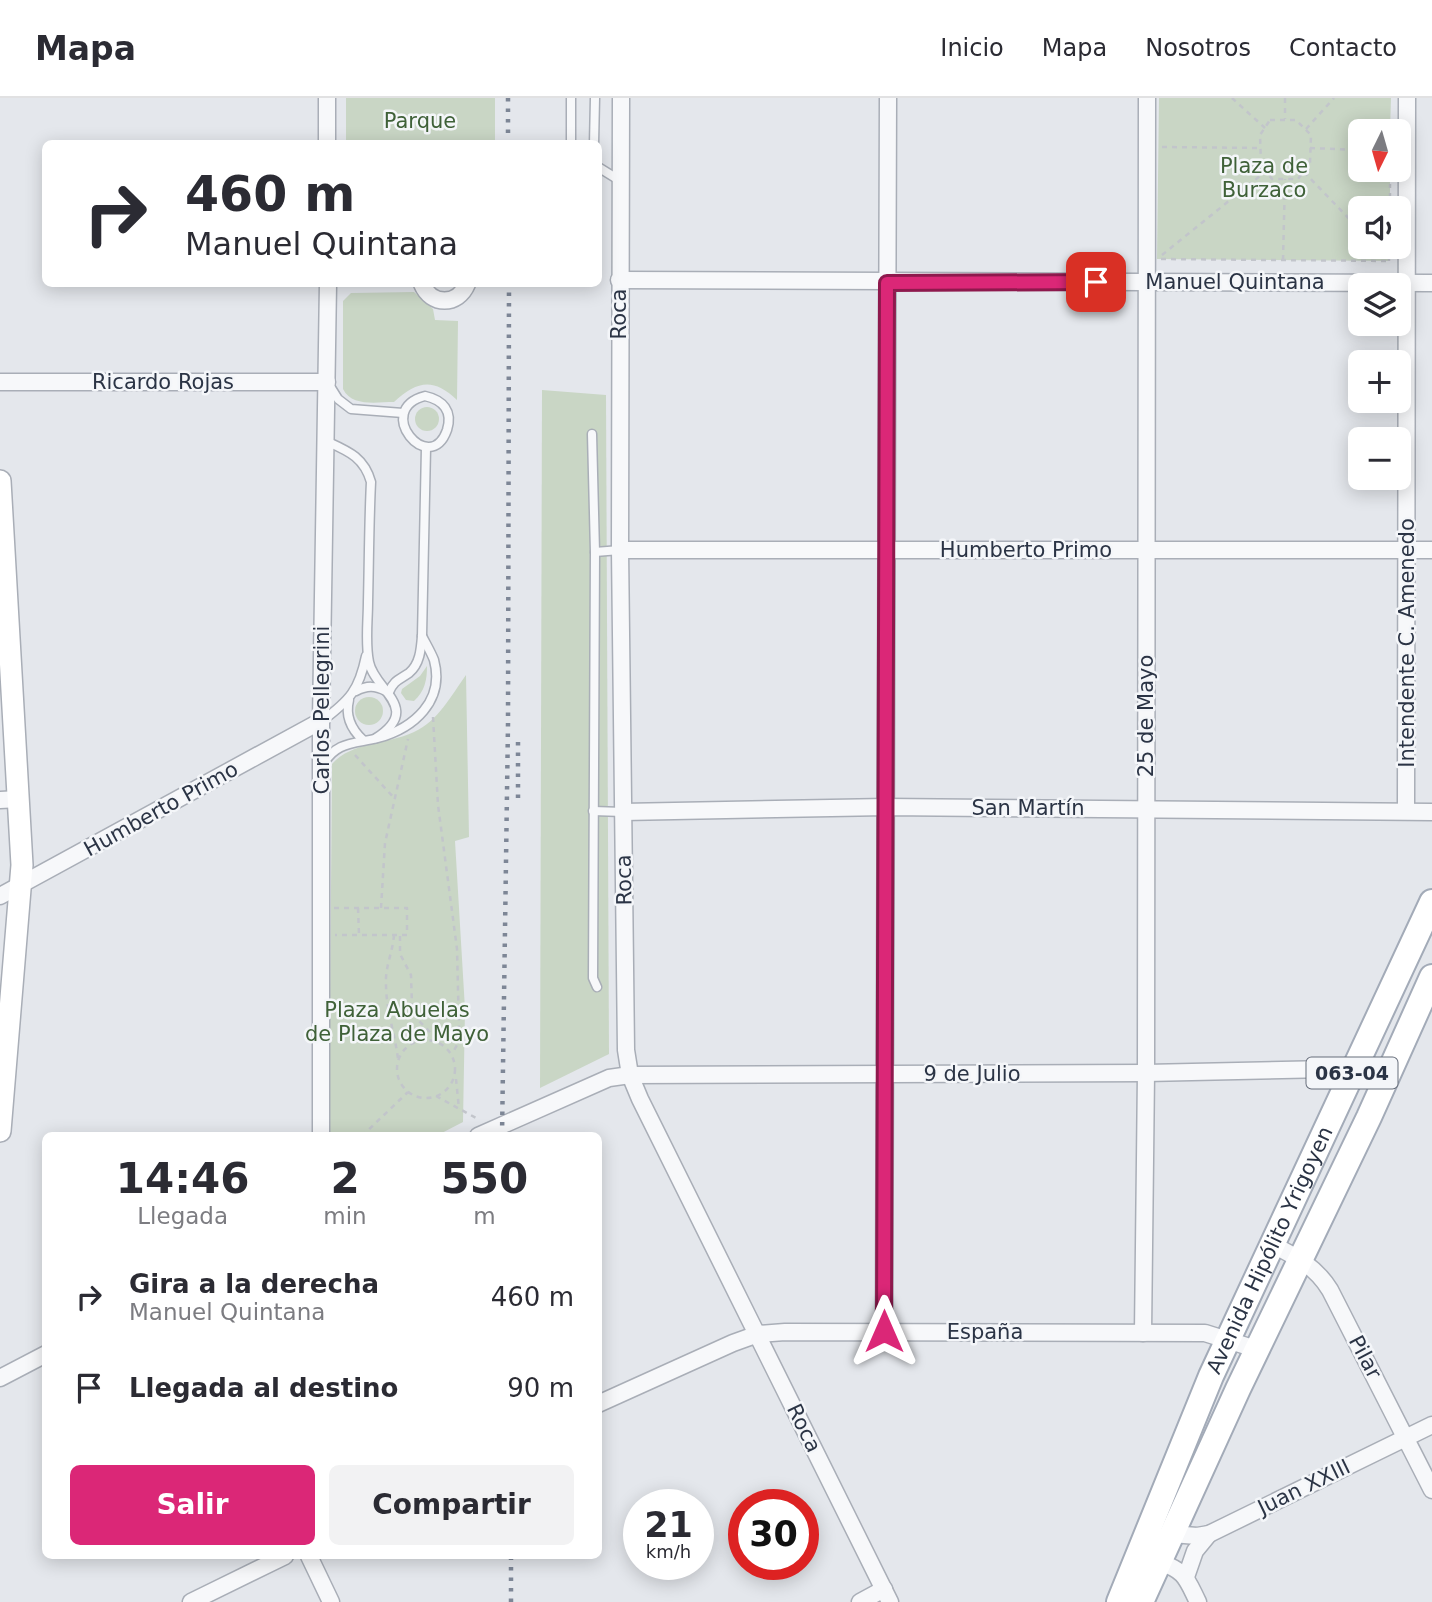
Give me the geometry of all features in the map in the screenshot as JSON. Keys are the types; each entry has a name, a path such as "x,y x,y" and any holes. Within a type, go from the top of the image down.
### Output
{"main road":[{"path":"0,481 10,799 22,884 0,1131"},
{"name":"Avenida Hipólito Yrigoyen","path":"1119,1602 1228,1339 1432,902"},
{"name":"Avenida Hipólito Yrigoyen","path":"1141,1602 1432,977"}],"street":[{"path":"327,98 327,140"},
{"name":"Roca","path":"621,98 620,550 626,1050 640,1099 887,1596"},
{"path":"884,1331 888,98"},
{"name":"25 de Mayo","path":"1143,1333 1146,1073 1147,98"},
{"name":"Intendente C. Amenedo","path":"1406,273 1407,98"},
{"name":"Manuel Quintana","path":"619,280 1348,284"},
{"name":"Manuel Quintana","path":"1411,284 1432,283"},
{"name":"Carlos Pellegrini","path":"321,1132 321,721 328,287"},
{"path":"424,287 427,294 441,301 457,298 466,287"},
{"name":"Intendente C. Amenedo","path":"1406,336 1406,810"},
{"name":"Ricardo Rojas","path":"0,382 327,382"},
{"name":"Humberto Primo","path":"620,550 1432,550"},
{"name":"Humberto Primo","path":"0,897 321,721"},
{"name":"San Martín","path":"623,812 886,807 1432,812"},
{"name":"9 de Julio","path":"486,1132 609,1078 631,1075 1146,1073 1329,1069 1351,1074"},
{"name":"Pilar","path":"1273,1245 1301,1259 1320,1274 1407,1437 1432,1490"},
{"name":"España","path":"602,1402 758,1334 884,1331 1205,1333 1259,1350"},
{"path":"0,1378 42,1356"},
{"name":"Juan XXIII","path":"1172,1534 1209,1534 1432,1425"},
{"path":"1186,1577 1195,1551 1209,1534"},
{"path":"191,1602 279,1559"},
{"path":"310,1559 331,1602"},
{"path":"1160,1562 1176,1568 1186,1577 1198,1602"},
{"path":"860,1602 887,1596"}],"lane":[{"path":"571,98 571,140"},
{"path":"594,140 595,98"},
{"path":"602,169 619,180"},
{"path":"327,382 344,405 351,409 403,413"},
{"path":"425,396 436,399 445,406 449,415 444,436 436,445 426,448 419,446 409,438 403,413 414,399 425,396"},
{"path":"592,434 595,552 593,978 597,987"},
{"path":"321,721 349,700 355,691 360,682 367,650 371,482 360,459 326,441"},
{"path":"389,692 393,683 415,667 420,654 426,448"},
{"path":"595,552 620,550"},
{"path":"322,768 336,748 376,738 412,722 426,709 435,690 435,677 434,661 422,636"},
{"path":"367,650 372,671 389,692 395,706 394,718 388,730 376,738"},
{"path":"372,671 388,678 399,678"},
{"path":"355,691 366,686 376,686 389,692"},
{"path":"349,700 349,721 363,740"},
{"path":"593,811 623,812"}],"path":[{"path":"1232,98 1265,128"},
{"path":"1285,98 1285,119"},
{"path":"1306,129 1334,98"},
{"path":"1270,120 1296,120 1311,135 1310,163 1298,179 1272,179 1261,164 1260,135 1265,128 1270,120"},
{"path":"1158,147 1260,148"},
{"path":"1310,148 1348,150"},
{"path":"1266,171 1157,259 1389,261"},
{"path":"1303,171 1348,218"},
{"path":"1283,260 1285,179"},
{"path":"1390,183 1390,196"},
{"path":"426,709 434,719 438,805 457,949 459,1030 457,1045 452,1054"},
{"path":"381,908 383,857 412,722"},
{"path":"345,744 395,799"},
{"path":"321,908 407,908 407,935 321,935"},
{"path":"358,908 359,935"},
{"path":"394,935 385,980 387,1011 396,1040 398,1076 408,1092 426,1098 436,1096 451,1085 455,1076"},
{"path":"400,935 400,954 411,975 412,1006 418,1020 452,1054 456,1066 459,1109"},
{"path":"398,1063 404,1049 412,1043 421,1040 440,1042"},
{"path":"366,1132 408,1092"},
{"path":"436,1096 494,1128"}],"green space":[{"name":"Parque","path":"346,98 495,98 495,140 346,140"},
{"name":"Plaza de Burzaco","path":"1159,98 1391,98 1390,119 1348,119 1348,182 1390,182 1390,196 1348,196 1348,259 1389,261 1157,259"},
{"path":"414,292 433,309 435,320 458,321 457,400 440,388 425,384 410,390 394,402 358,401 347,395 343,389 343,301 351,293"},
{"path":"542,390 606,395 609,1054 540,1088"},
{"path":"427,407 435,411 439,419 435,427 427,431 419,427 415,419 419,411"},
{"path":"427,666 426,681 421,693 414,701 406,700 401,693 402,689 420,676"},
{"name":"Plaza Abuelas de Plaza de Mayo","path":"466,675 469,837 455,841 465,1009 463,1122 444,1132 329,1132 332,764 360,747 414,732 430,721"},
{"path":"369,697 379,701 383,711 379,721 369,725 359,721 355,711 359,701"}],"railway":[{"path":"508,98 508,140"},
{"path":"502,1132 508,724 509,287"},
{"path":"518,738 518,798"},
{"path":"511,1559 511,1602"}],"route":[{"path":"884,1331 887,283 1096,282"}]}
